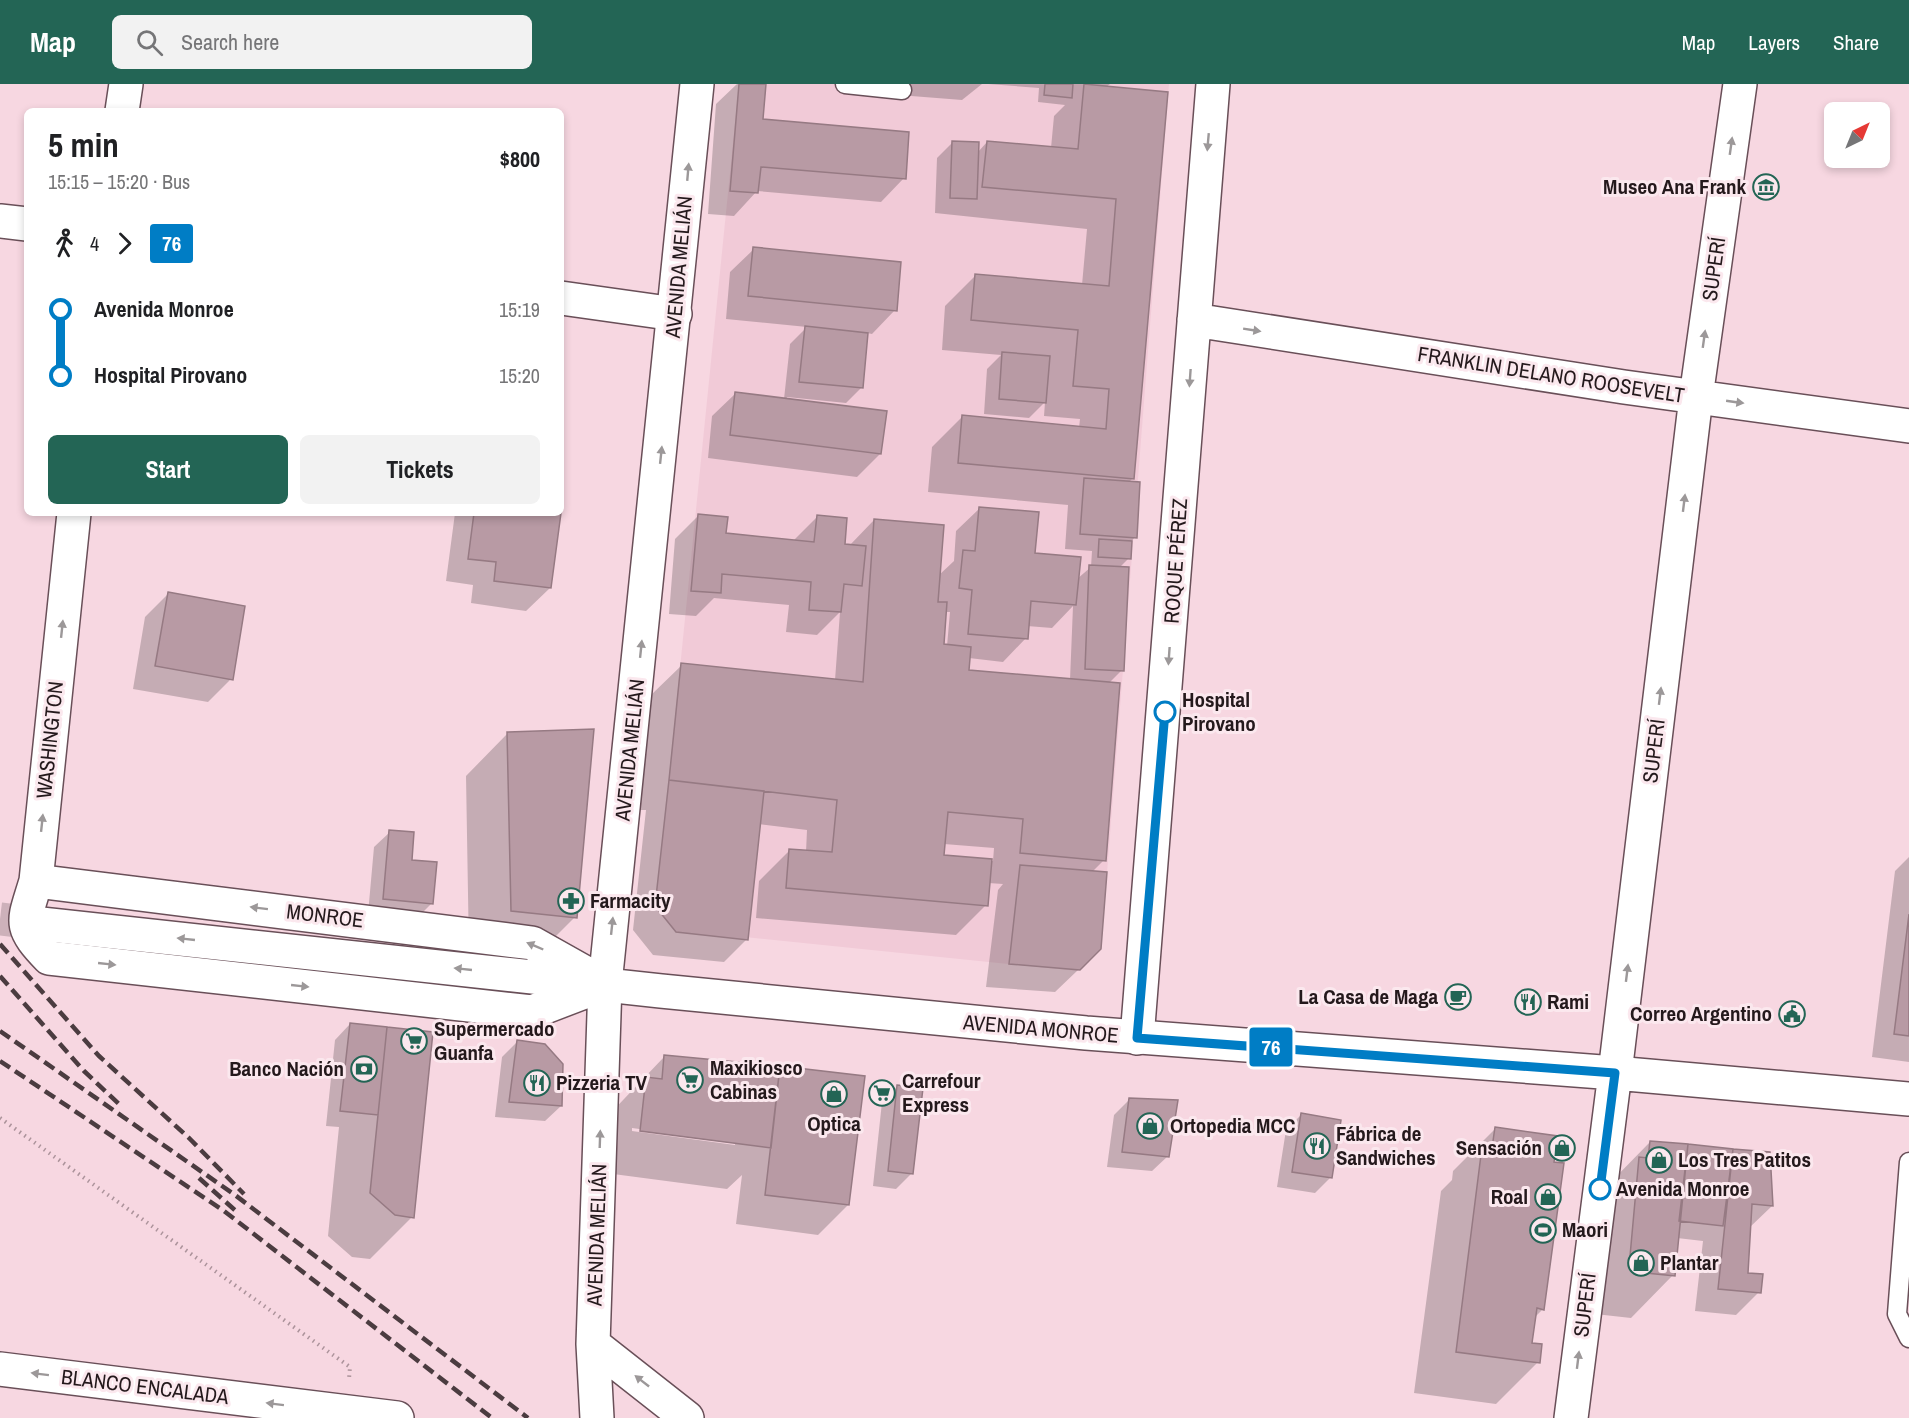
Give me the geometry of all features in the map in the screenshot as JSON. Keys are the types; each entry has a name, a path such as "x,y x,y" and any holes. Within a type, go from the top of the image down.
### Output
{"street":[{"path":"122,108 126,84"},
{"name":"AVENIDA MELIÁN","path":"597,1418 593,1344 605,984 697,84"},
{"name":"ROQUE PÉREZ","path":"1137,1038 1213,84"},
{"name":"SUPERÍ","path":"1571,1418 1696,397 1740,84"},
{"path":"0,221 24,224"},
{"path":"564,298 675,314"},
{"name":"FRANKLIN DELANO ROOSEVELT","path":"1194,320 1696,397 1909,426"},
{"name":"WASHINGTON","path":"74,516 36,881 24,921 31,940 49,958 532,1012 605,984"},
{"name":"MONROE","path":"36,881 532,943 605,984"},
{"name":"MONROE","path":"41,924 605,984"},
{"name":"AVENIDA MONROE","path":"605,984 1137,1038 1615,1073 1909,1099"},
{"path":"593,1344 687,1418"},
{"name":"BLANCO ENCALADA","path":"0,1369 397,1418"}],"lane":[{"path":"845,84 902,90"},
{"path":"1909,1162 1898,1314 1909,1338"}],"path":[{"path":"0,1118 350,1367 345,1412"}],"shaded area":[{"name":"Hospital Pirovano","path":"739,84 1169,84 1101,949 1078,971 676,930 656,906"}],"building":[{"path":"739,84 766,84 763,119 909,132 906,179 761,167 758,193 730,191"},
{"path":"1045,84 1073,84 1072,98 1044,95"},
{"path":"1084,84 1168,92 1134,479 958,463 962,415 1106,429 1109,389 1073,386 1078,330 971,320 975,274 1109,286 1116,199 982,187 987,141 1078,149"},
{"path":"952,141 979,142 977,199 950,198"},
{"path":"753,247 901,262 897,311 748,296"},
{"path":"805,326 868,333 863,388 799,382"},
{"path":"1002,352 1050,356 1046,403 999,399"},
{"path":"735,392 887,411 881,454 730,435"},
{"path":"1084,478 1140,482 1137,538 1080,534"},
{"path":"979,507 1039,512 1035,553 1081,557 1076,605 1031,601 1028,639 968,634 972,590 959,588 963,550 975,551"},
{"path":"698,514 728,517 726,533 814,542 817,515 847,518 845,544 866,546 862,586 844,584 841,612 809,610 811,582 722,574 721,593 691,591"},
{"path":"474,516 561,516 551,588 494,581 496,562 468,559"},
{"path":"874,519 944,525 938,602 947,602 944,644 971,647 969,670 1120,683 1106,861 1020,853 1023,819 948,812 944,855 992,859 988,906 786,888 789,849 832,852 837,800 669,780 681,663 863,682"},
{"path":"1099,539 1132,541 1131,559 1098,557"},
{"path":"1089,565 1129,567 1124,671 1085,669"},
{"path":"168,592 245,606 233,680 155,666"},
{"path":"594,729 577,918 511,911 507,732"},
{"path":"669,780 764,791 748,940 676,932 655,906"},
{"path":"389,830 414,832 412,860 437,862 433,904 383,899"},
{"path":"1020,865 1107,872 1101,949 1080,970 1009,964"},
{"path":"1909,914 1909,1036 1894,1034"},
{"name":"Banco Nación","path":"350,1023 387,1027 378,1115 340,1111"},
{"path":"387,1027 433,1032 414,1218 395,1215 370,1193"},
{"name":"Pizzeria TV","path":"517,1040 545,1044 563,1064 562,1106 509,1102"},
{"path":"664,1055 780,1066 771,1148 640,1131 646,1077 662,1079"},
{"path":"780,1066 865,1076 849,1205 765,1195"},
{"path":"897,1085 923,1088 913,1174 888,1171"},
{"name":"Ortopedia MCC","path":"1129,1098 1178,1100 1169,1157 1122,1152"},
{"name":"Fábrica de Sandwiches","path":"1301,1113 1341,1120 1332,1178 1292,1172"},
{"path":"1495,1127 1558,1136 1554,1162 1564,1163 1544,1310 1537,1308 1532,1343 1542,1344 1540,1363 1456,1352 1482,1147 1492,1148"},
{"path":"1650,1141 1688,1144 1675,1276 1636,1272 1637,1257 1630,1256 1639,1157 1648,1158"},
{"path":"1688,1144 1733,1149 1723,1226 1679,1221"},
{"path":"1733,1149 1770,1152 1773,1206 1752,1204 1748,1273 1763,1274 1761,1293 1718,1289"}],"tunnel":[{"path":"0,919 41,924"}],"railway":[{"path":"0,944 99,1056 189,1138 244,1194"},
{"path":"0,976 84,1071 120,1105"},
{"path":"0,1031 235,1195 528,1418"},
{"path":"0,1061 224,1211 492,1418"},
{"path":"199,1178 237,1212"}],"bus line":[{"name":"76","path":"1165,712 1137,1038 1615,1073 1600,1189"}],"place":[{"name":"Museo Ana Frank","path":"1766,187"},
{"name":"Hospital Pirovano","path":"1165,712"},
{"name":"Farmacity","path":"571,901"},
{"name":"La Casa de Maga","path":"1458,997"},
{"name":"Rami","path":"1528,1002"},
{"name":"Correo Argentino","path":"1792,1014"},
{"name":"Supermercado Guanfa","path":"414,1041"},
{"name":"Banco Nación","path":"364,1069"},
{"name":"Maxikiosco Cabinas","path":"690,1080"},
{"name":"Pizzeria TV","path":"537,1083"},
{"name":"Carrefour Express","path":"882,1093"},
{"name":"Optica","path":"834,1094"},
{"name":"Ortopedia MCC","path":"1150,1126"},
{"name":"Fábrica de Sandwiches","path":"1317,1146"},
{"name":"Sensación","path":"1562,1148"},
{"name":"Los Tres Patitos","path":"1659,1160"},
{"name":"Avenida Monroe","path":"1600,1189"},
{"name":"Roal","path":"1548,1197"},
{"name":"Maori","path":"1543,1230"},
{"name":"Plantar","path":"1641,1263"}]}
